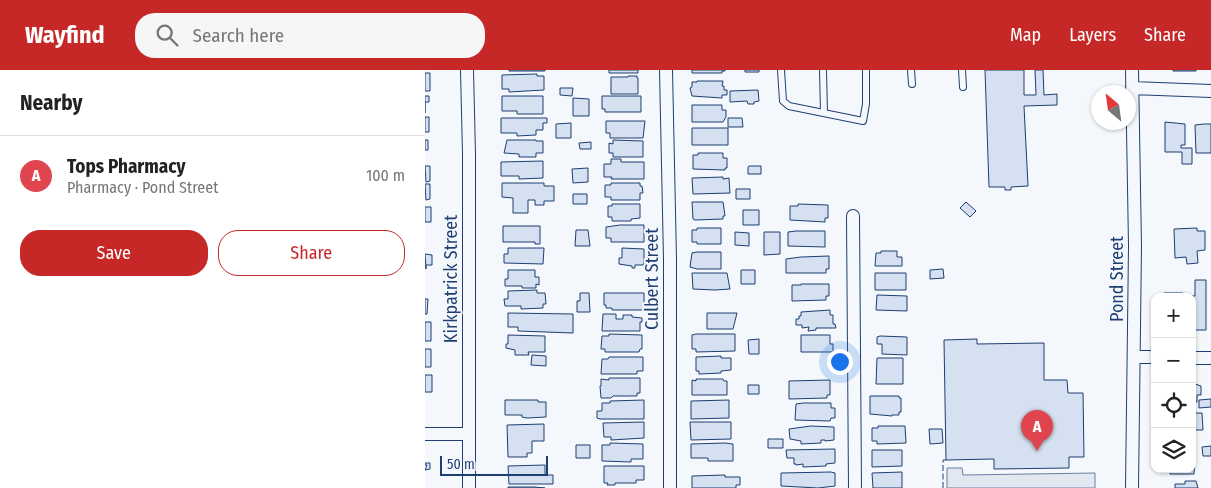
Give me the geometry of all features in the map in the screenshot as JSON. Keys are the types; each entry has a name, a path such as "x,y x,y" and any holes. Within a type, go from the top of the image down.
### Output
{"street":[{"name":"Kirkpatrick Street","path":"467,70 469,154 469,488"},
{"name":"Culbert Street","path":"666,70 670,259 670,488"},
{"name":"Pond Street","path":"1132,70 1132,85"},
{"path":"1136,88 1211,91"},
{"name":"Pond Street","path":"1132,488 1135,246 1133,130"},
{"path":"853,216 855,488"},
{"path":"1134,357 1151,357"},
{"path":"1196,358 1211,358"},
{"path":"425,434 468,434"}],"lane":[{"path":"781,70 783,102 789,106 863,122 866,104 866,70"},
{"path":"823,70 824,113"},
{"path":"911,70 912,84"},
{"path":"962,70 963,87"}],"shaded area":[{"path":"947,468 962,468 963,475 1095,473 1095,488 947,488"}],"building":[{"path":"545,70 545,71 509,71"},
{"path":"609,70 638,70 638,73 609,73"},
{"path":"692,70 725,71 722,71 722,73 692,73"},
{"path":"745,70 759,70 759,72 745,72"},
{"path":"985,70 1024,70 1024,95 1036,95 1035,70 1043,70 1044,95 1057,94 1057,105 1024,106 1028,186 1011,187 1011,190 1005,190 1005,187 989,187"},
{"path":"1196,70 1196,71 1173,71"},
{"path":"425,73 430,73 430,91 425,91"},
{"path":"537,74 537,76 544,76 544,90 509,92 509,89 502,89 502,75"},
{"path":"637,76 638,94 611,94 611,77"},
{"path":"723,81 722,86 724,86 724,90 727,90 727,95 722,95 722,98 692,96 690,88 692,87 692,82"},
{"path":"560,88 573,88 572,96 560,95"},
{"path":"758,90 759,101 754,102 754,104 748,104 747,101 730,102 730,91"},
{"path":"425,96 429,96 429,102 425,102"},
{"path":"502,96 543,96 543,114 517,114 517,111 502,111"},
{"path":"602,96 641,96 641,112 605,112 605,109 602,109"},
{"path":"573,98 589,99 589,116 573,116"},
{"path":"692,105 722,105 722,110 726,110 726,117 723,122 692,122"},
{"path":"425,117 429,117 429,132 425,132"},
{"path":"501,118 547,118 547,123 543,123 543,130 536,130 536,135 517,136 517,133 501,133"},
{"path":"728,118 742,118 743,127 728,127"},
{"path":"606,121 645,121 643,138 610,138 610,133 606,133"},
{"path":"1165,122 1185,124 1185,145 1181,145 1181,148 1192,148 1192,164 1182,164 1182,152 1165,152"},
{"path":"571,123 571,138 556,138 556,124"},
{"path":"1211,124 1211,153 1196,153 1195,125"},
{"path":"692,128 728,128 728,145 692,145"},
{"path":"425,140 428,140 428,150 425,150"},
{"path":"507,140 543,141 543,153 536,153 536,157 519,157 519,154 504,153"},
{"path":"613,140 643,141 643,157 613,157 613,153 609,153 609,143 613,144"},
{"path":"591,142 591,149 580,149 579,143"},
{"path":"698,153 723,153 723,158 727,158 727,168 725,170 693,169 693,155 698,155"},
{"path":"611,159 621,159 621,162 644,162 644,179 611,179 612,177 604,177 604,164 611,164"},
{"path":"543,161 543,178 519,179 519,176 501,176 501,162"},
{"path":"425,166 430,166 430,181 426,182"},
{"path":"749,166 761,166 761,174 748,174"},
{"path":"588,168 588,182 573,183 572,169"},
{"path":"723,177 723,179 729,178 730,193 693,194 692,178"},
{"path":"502,183 544,183 544,186 554,186 554,201 544,201 544,205 535,205 535,200 528,200 528,213 513,213 513,198 502,197"},
{"path":"611,183 640,183 643,193 640,193 640,200 611,200 611,197 605,197 605,185 611,185"},
{"path":"425,184 430,184 430,199 426,200"},
{"path":"736,189 750,189 750,199 736,199"},
{"path":"573,194 587,194 587,204 573,204"},
{"path":"692,202 723,202 725,216 723,216 723,219 695,220 693,219"},
{"path":"966,202 976,211 970,217 960,208"},
{"path":"612,204 640,204 640,218 631,219 631,221 612,221 612,217 608,217 608,206 612,206"},
{"path":"798,204 828,205 828,218 825,218 825,222 790,220 790,206 798,206"},
{"path":"425,207 431,207 431,222 425,222"},
{"path":"743,210 759,210 759,225 743,225"},
{"path":"644,225 644,242 611,242 611,238 606,238 606,227"},
{"path":"503,226 540,226 540,244 535,244 535,242 503,242"},
{"path":"697,228 721,228 721,244 697,244 697,242 692,242 692,230 697,230"},
{"path":"1197,228 1197,231 1205,231 1205,250 1197,251 1198,263 1187,264 1186,257 1175,258 1174,229"},
{"path":"576,230 588,230 590,246 575,246"},
{"path":"825,231 825,247 788,246 788,232"},
{"path":"735,232 749,233 749,246 735,245"},
{"path":"764,232 780,232 780,254 764,255"},
{"path":"508,248 544,248 543,264 504,263 504,254 508,254"},
{"path":"622,248 644,249 644,265 635,265 635,268 632,268 632,266 619,264 619,258 622,258"},
{"path":"881,251 897,251 897,257 902,257 902,266 875,266 876,253 881,253"},
{"path":"721,252 721,269 697,269 690,267 692,253"},
{"path":"425,254 432,255 432,265 426,265 426,269"},
{"path":"829,256 829,269 826,269 826,273 786,273 786,259"},
{"path":"943,269 944,278 930,279 930,270"},
{"path":"508,270 535,270 535,277 539,277 539,285 536,284 536,288 505,286 505,279 508,279"},
{"path":"741,270 755,270 755,284 741,284"},
{"path":"692,273 727,273 730,289 693,289"},
{"path":"875,273 906,273 906,290 875,290"},
{"path":"1195,280 1206,280 1206,330 1196,330"},
{"path":"829,284 829,296 826,296 826,300 792,301 792,285"},
{"path":"537,290 537,293 545,293 546,304 543,304 543,308 521,309 521,306 505,306 504,299 508,299 508,291"},
{"path":"580,293 589,293 590,312 577,312 577,301 580,301"},
{"path":"604,293 644,293 645,310 612,310 612,308 606,308 606,305 604,305"},
{"path":"877,295 907,296 907,311 876,310"},
{"path":"425,299 428,299 427,314 425,314"},
{"path":"830,310 830,315 833,315 833,324 835,324 836,328 816,328 816,330 808,331 809,327 802,328 802,325 796,325 796,319 799,319 801,312"},
{"path":"508,313 573,314 573,333 518,331 518,327 508,327"},
{"path":"707,313 737,313 733,329 707,329"},
{"path":"603,314 616,314 616,319 623,319 623,315 642,318 640,331 602,331"},
{"path":"425,322 431,322 431,341 425,341"},
{"path":"609,334 642,335 642,349 639,352 605,352 605,349 601,349 602,336 609,336"},
{"path":"735,334 735,351 696,352 696,349 692,349 692,335"},
{"path":"508,335 545,336 545,352 528,352 529,355 515,355 515,350 506,348"},
{"path":"801,335 830,335 830,344 833,344 833,352 801,352"},
{"path":"877,337 907,337 907,355 882,354 882,344 877,344"},
{"path":"759,339 759,354 749,354 748,340"},
{"path":"977,339 977,344 1044,343 1044,380 1067,380 1068,393 1083,393 1084,457 1069,457 1069,468 994,469 994,459 946,460 944,340"},
{"path":"425,349 431,349 431,367 425,367"},
{"path":"532,355 546,356 546,366 531,365"},
{"path":"721,356 721,358 731,358 731,370 721,371 721,373 699,374 699,371 696,371 696,357"},
{"path":"609,357 643,357 643,371 637,371 637,374 601,374 602,359 608,359"},
{"path":"877,358 903,358 903,384 876,384"},
{"path":"425,375 432,375 432,392 425,392"},
{"path":"609,378 640,378 640,393 637,393 637,396 601,398 601,379 609,380"},
{"path":"696,379 723,379 727,381 727,395 692,395 692,380 696,381"},
{"path":"830,380 830,395 827,395 827,398 789,399 789,381"},
{"path":"1196,384 1201,386 1201,395 1197,395 1197,402"},
{"path":"748,385 759,385 759,394 748,394"},
{"path":"870,396 899,396 901,398 901,412 899,412 899,415 892,416 870,414"},
{"path":"1211,399 1211,407 1199,408 1199,400"},
{"path":"505,400 538,400 538,402 546,402 546,417 527,418 522,417 522,415 505,415"},
{"path":"644,400 644,419 597,418 597,411 602,411 602,403"},
{"path":"729,400 729,418 691,419 691,401"},
{"path":"831,403 831,408 835,408 835,418 831,418 830,421 795,420 796,404"},
{"path":"1196,413 1202,413 1203,430 1196,430"},
{"path":"644,422 644,438 611,440 611,437 604,437 603,423"},
{"path":"690,422 731,422 731,439 691,440"},
{"path":"544,424 544,441 532,441 532,453 527,453 527,457 508,457 507,425"},
{"path":"811,426 834,427 834,440 821,440 821,443 801,444 801,441 790,439 789,429"},
{"path":"878,426 905,426 906,443 877,444 877,441 872,441 872,428 878,428"},
{"path":"929,429 942,429 943,443 930,444"},
{"path":"768,439 783,439 783,448 768,448"},
{"path":"610,443 643,444 643,459 631,459 631,462 602,461 602,445 610,445"},
{"path":"691,444 733,444 733,461 708,461 708,458 691,458"},
{"path":"576,445 590,445 590,458 576,458"},
{"path":"1211,446 1211,456 1203,456 1202,447"},
{"path":"835,449 835,463 826,464 826,466 803,467 803,464 794,464 794,458 787,458 786,450"},
{"path":"872,450 902,450 902,466 872,467"},
{"path":"425,463 430,463 430,469 425,470 427,465"},
{"path":"545,465 545,475 553,475 553,484 509,484 508,466"},
{"path":"604,466 644,466 644,480 636,480 636,483 607,485 608,483 604,483"},
{"path":"902,472 902,488 873,488 872,473"},
{"path":"781,473 835,473 835,486 818,488 781,486"},
{"path":"1170,473 1194,473 1194,474"},
{"path":"725,475 725,477 740,477 740,485 736,485 736,488 692,488 692,476"},
{"path":"1185,481 1196,481 1198,488 1175,488 1175,484 1185,484"},
{"path":"534,487 545,488 508,488"}],"fence":[{"path":"943,488 943,460 946,460"}],"place":[{"name":"Tops Pharmacy","path":"1037,451"}]}
